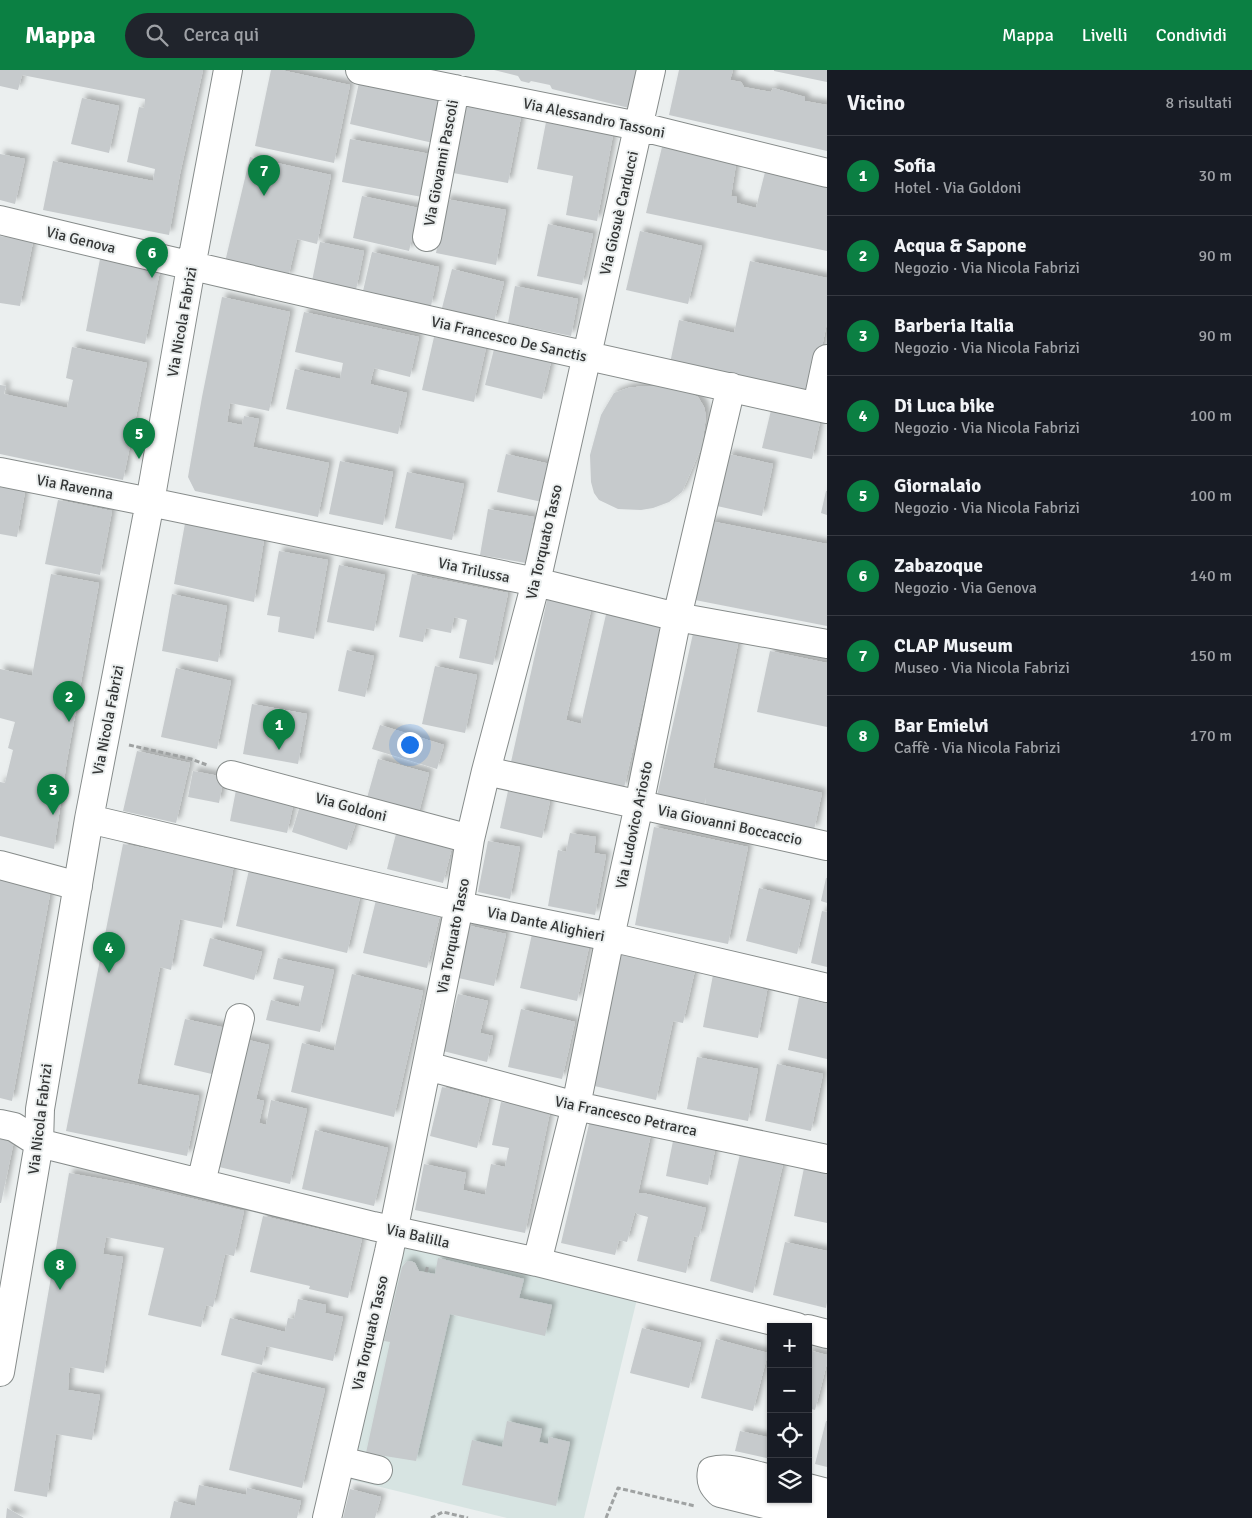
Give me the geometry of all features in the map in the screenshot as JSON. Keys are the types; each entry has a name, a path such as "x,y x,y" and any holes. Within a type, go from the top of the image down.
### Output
{"street":[{"name":"Via Nicola Fabrizi","path":"0,1372 39,1143 40,1109 89,819 150,502 228,70"},
{"name":"Via Alessandro Tassoni","path":"360,70 638,126 827,173"},
{"name":"Via Giosuè Carducci","path":"587,356 652,70"},
{"name":"Via Giovanni Pascoli","path":"428,237 455,89"},
{"name":"Via Genova","path":"0,220 192,267"},
{"name":"Via Francesco De Sanctis","path":"192,267 822,408"},
{"name":"Via Torquato Tasso","path":"327,1518 393,1231 460,906 470,839 536,582 587,356"},
{"path":"822,408 827,359"},
{"name":"Via Ludovico Ariosto","path":"537,1262 576,1106 677,617 731,387"},
{"name":"Via Ravenna","path":"0,472 150,502"},
{"name":"Via Trilussa","path":"150,502 536,582 677,617 827,644"},
{"name":"Via Giovanni Boccaccio","path":"486,771 827,846"},
{"name":"Via Goldoni","path":"231,775 470,839"},
{"name":"Via Dante Alighieri","path":"89,819 460,906 610,937 827,988"},
{"path":"0,865 78,886"},
{"path":"201,1184 240,1018"},
{"name":"Via Francesco Petrarca","path":"427,1066 576,1106 827,1159"},
{"name":"Via Balilla","path":"0,1124 14,1127 39,1143 393,1231 537,1262 781,1323"},
{"path":"812,1331 827,1334"},
{"path":"341,1461 378,1470"},
{"path":"767,1478 720,1468 712,1471 710,1478 712,1486 720,1493 822,1518"},
{"path":"812,1489 827,1493"}],"path":[{"path":"104,740 191,759 231,775"},
{"path":"606,1518 618,1488"},
{"path":"431,1518 443,1512 468,1518"}],"shaded area":[{"path":"405,1242 637,1299 584,1518 507,1518 348,1479"}],"building":[{"path":"0,70 203,70 180,174 169,235 43,210 53,161 153,181 155,169 127,162 139,107 144,108 145,99 22,75 18,90 0,86"},
{"path":"271,70 281,70 350,85 334,163 255,146"},
{"path":"494,70 638,70 629,108 552,89 550,85 521,81 518,76"},
{"path":"679,70 733,70 730,80 741,82 744,87 771,92 773,88 805,97 805,101 827,105 827,151 669,115"},
{"path":"827,70 827,82 774,71"},
{"path":"360,78 444,97 433,143 350,124"},
{"path":"82,98 119,106 109,153 71,144"},
{"path":"466,106 521,117 508,183 453,173"},
{"path":"546,122 613,135 597,221 566,215 573,176 537,169"},
{"path":"350,139 430,154 422,197 342,182"},
{"path":"662,147 736,164 731,196 737,197 737,203 756,208 766,168 827,182 827,251 646,213"},
{"path":"0,154 25,159 15,204 0,200"},
{"path":"250,157 331,175 317,244 297,239 288,278 225,262"},
{"path":"362,196 419,208 409,251 353,238"},
{"path":"446,199 506,210 496,265 436,253"},
{"path":"548,224 593,234 582,285 537,276"},
{"path":"640,231 702,246 688,304 626,290"},
{"path":"0,236 33,242 20,306 0,303"},
{"path":"320,242 364,251 356,290 312,281"},
{"path":"372,252 439,267 431,306 363,291"},
{"path":"100,259 160,271 145,344 86,331"},
{"path":"750,261 827,278 827,323 811,398 669,368 679,320 734,333"},
{"path":"452,269 504,282 494,322 442,308"},
{"path":"515,286 578,299 571,336 508,323"},
{"path":"222,297 290,312 269,411 230,403 227,422 242,425 244,416 259,419 253,447 329,463 318,517 195,491 188,477"},
{"path":"304,312 419,337 410,377 374,368 370,384 407,393 398,434 286,409 295,369 340,379 343,363 295,352"},
{"path":"434,337 486,348 474,402 422,390"},
{"path":"72,347 147,363 123,480 0,454 0,385 6,386 4,394 67,408 73,380 66,378"},
{"path":"494,349 551,362 542,399 485,385"},
{"path":"644,386 677,388 698,397 704,407 706,416 702,446 682,492 669,502 641,510 618,509 599,500 594,493 591,482 590,455 601,415 614,393 628,388"},
{"path":"772,406 821,417 812,459 762,448"},
{"path":"506,454 550,464 542,502 497,492"},
{"path":"728,454 773,464 762,516 717,506"},
{"path":"340,461 393,472 383,525 329,514"},
{"path":"407,472 464,484 452,540 395,528"},
{"path":"0,487 25,492 17,537 0,534"},
{"path":"827,491 827,515 821,513"},
{"path":"58,500 112,511 100,575 45,564"},
{"path":"488,509 534,517 526,563 480,555"},
{"path":"186,518 265,534 254,602 174,584"},
{"path":"710,521 827,544 827,626 695,600"},
{"path":"279,551 328,560 314,639 278,632 280,617 267,615"},
{"path":"339,565 385,575 374,631 327,622"},
{"path":"51,574 99,583 67,760 54,849 0,836 0,782 5,783 13,750 8,748 15,722 0,718 0,669 32,676"},
{"path":"412,574 508,593 493,665 459,658 467,620 454,617 451,633 426,628 423,642 399,637"},
{"path":"172,594 227,606 218,662 162,651"},
{"path":"548,596 592,606 566,720 581,724 607,610 662,623 624,788 511,762"},
{"path":"694,629 739,639 713,768 822,793 814,830 705,806 706,797 704,806 657,796"},
{"path":"347,650 374,656 365,697 338,691"},
{"path":"770,651 827,663 827,727 757,712"},
{"path":"435,666 477,675 465,733 422,724"},
{"path":"176,668 231,681 217,749 161,737"},
{"path":"252,704 307,714 298,764 243,754"},
{"path":"380,725 444,745 437,769 372,749"},
{"path":"137,751 190,763 176,823 123,811"},
{"path":"378,759 429,773 417,820 365,805"},
{"path":"193,771 224,777 219,803 188,797"},
{"path":"237,785 295,797 287,833 230,821"},
{"path":"508,791 550,801 542,838 500,828"},
{"path":"302,799 358,816 347,850 292,832"},
{"path":"654,827 748,847 728,944 635,925"},
{"path":"397,830 453,843 443,883 387,869"},
{"path":"570,833 596,837 594,853 606,855 595,915 548,906 558,850 566,852"},
{"path":"488,841 520,847 510,899 478,892"},
{"path":"123,844 234,865 222,928 180,919 171,970 160,967 137,1084 199,1096 187,1156 66,1131"},
{"path":"249,870 360,897 347,953 236,926"},
{"path":"0,875 51,889 12,1101 0,1098"},
{"path":"827,878 827,903 821,901"},
{"path":"759,888 810,901 797,954 746,941"},
{"path":"376,900 440,915 427,968 363,953"},
{"path":"822,911 827,912 827,967 811,963"},
{"path":"466,925 506,934 494,986 454,977"},
{"path":"532,934 589,947 577,1001 520,988"},
{"path":"210,938 262,952 254,980 203,966"},
{"path":"621,949 696,966 683,1023 673,1021 656,1100 590,1085"},
{"path":"278,958 334,970 320,1032 266,1020 271,1000 299,1007 304,986 273,979"},
{"path":"352,974 423,991 394,1117 291,1092 302,1043 334,1051"},
{"path":"713,975 768,986 758,1038 703,1027"},
{"path":"458,994 488,1001 480,1033 493,1036 487,1062 443,1051"},
{"path":"799,997 827,1004 827,1059 788,1050"},
{"path":"521,1009 575,1022 562,1079 508,1067"},
{"path":"185,1019 226,1028 216,1075 174,1065"},
{"path":"244,1039 269,1045 256,1099 264,1101 259,1123 266,1125 271,1100 307,1109 290,1184 215,1166"},
{"path":"697,1057 758,1069 748,1121 687,1109"},
{"path":"777,1064 823,1074 811,1131 765,1121"},
{"path":"442,1087 489,1099 477,1148 430,1136"},
{"path":"501,1102 550,1112 525,1233 415,1210 424,1164 466,1173 463,1190 485,1195 491,1164 505,1167 509,1148 492,1145"},
{"path":"590,1120 651,1134 638,1194 643,1193 706,1208 699,1237 694,1236 686,1273 637,1261 648,1217 635,1212 627,1242 619,1240 615,1255 561,1243"},
{"path":"315,1130 388,1148 374,1206 302,1189"},
{"path":"674,1136 716,1145 708,1185 666,1176"},
{"path":"0,1138 14,1141 1,1203 0,1203"},
{"path":"741,1150 784,1160 753,1293 710,1281"},
{"path":"804,1168 827,1173 827,1223 794,1216"},
{"path":"69,1173 135,1185 244,1211 234,1256 225,1254 213,1307 206,1305 201,1327 148,1315 164,1248 106,1237 103,1254 123,1257 104,1373 70,1367 69,1373 68,1390 100,1395 92,1440 56,1434 47,1497 14,1491"},
{"path":"263,1216 362,1239 348,1298 309,1289 310,1286 250,1272"},
{"path":"785,1242 827,1251 826,1308 773,1295"},
{"path":"438,1258 524,1279 519,1298 552,1305 545,1336 450,1314 416,1461 366,1453 390,1342 384,1341 402,1267 407,1261 411,1261 415,1263 419,1271 435,1274"},
{"path":"298,1299 326,1305 325,1313 343,1317 333,1361 266,1346 262,1365 221,1355 230,1318 285,1332 288,1318 294,1319"},
{"path":"642,1328 701,1343 689,1388 630,1373"},
{"path":"716,1339 767,1353 753,1411 701,1398"},
{"path":"812,1351 827,1355 827,1363 815,1410 812,1409"},
{"path":"252,1372 325,1389 302,1488 229,1470"},
{"path":"507,1421 542,1429 539,1442 548,1444 549,1437 570,1442 556,1506 462,1485 472,1440 502,1447"},
{"path":"827,1421 827,1467 815,1464"},
{"path":"740,1431 767,1437 767,1458 735,1451"},
{"path":"199,1485 246,1495 247,1488 301,1501 297,1518 170,1518 174,1501 195,1506"},
{"path":"350,1489 381,1497 375,1518 343,1518"},
{"path":"7,1508 24,1518 6,1518"}],"place":[{"name":"CLAP Museum","path":"264,196"},
{"name":"Zabazoque","path":"152,278"},
{"name":"Giornalaio","path":"139,459"},
{"name":"Acqua & Sapone","path":"69,722"},
{"name":"Sofia","path":"279,750"},
{"name":"Barberia Italia","path":"53,815"},
{"name":"Di Luca bike","path":"109,973"},
{"name":"Bar Emielvi","path":"60,1290"}]}
